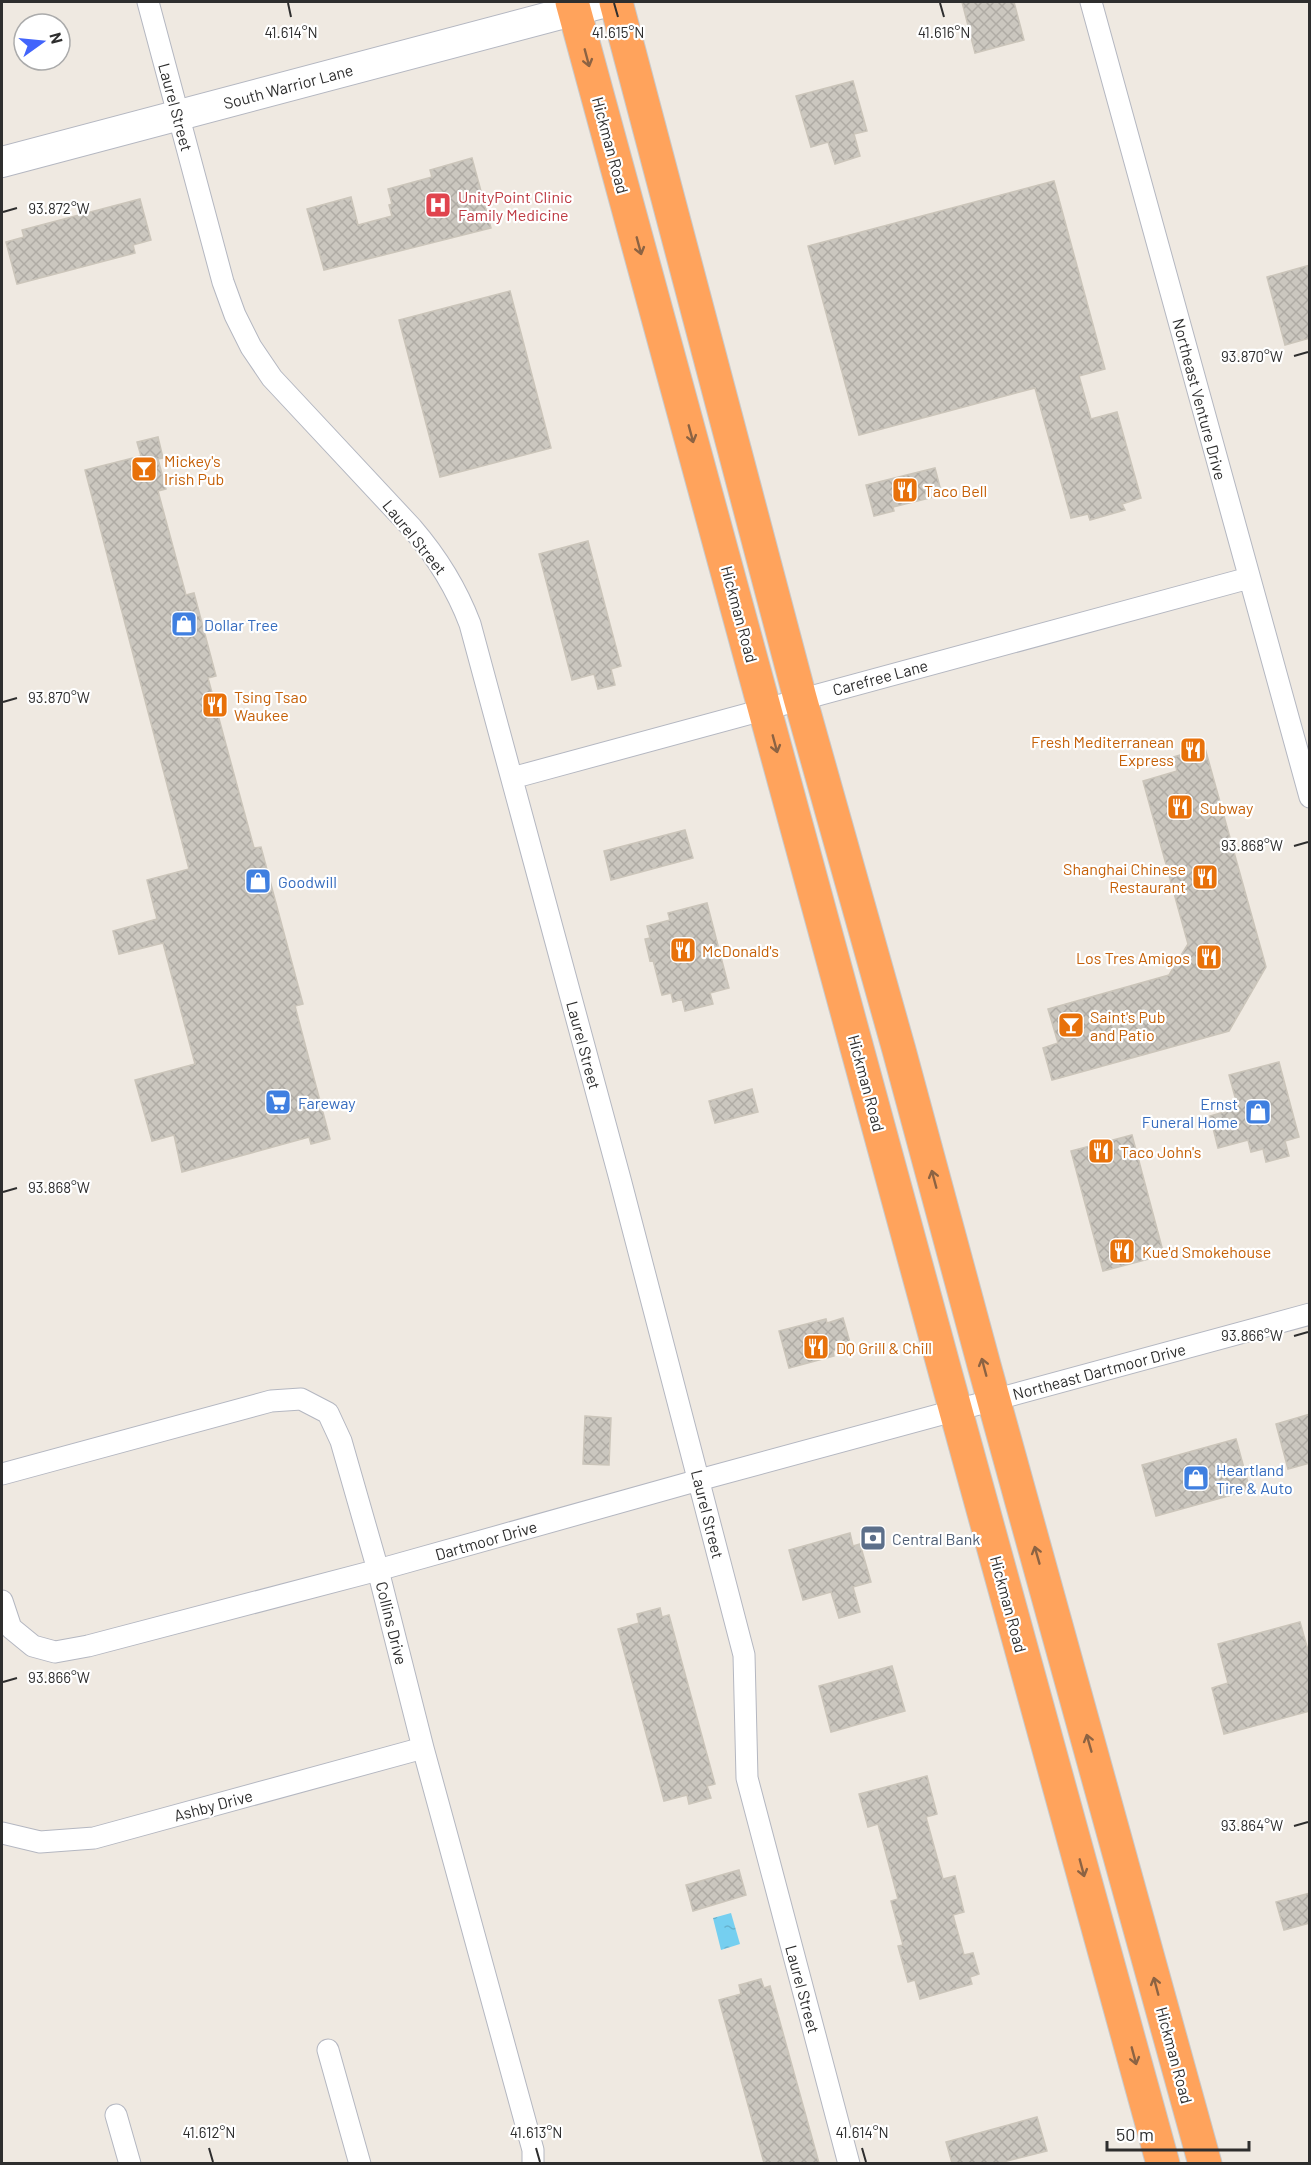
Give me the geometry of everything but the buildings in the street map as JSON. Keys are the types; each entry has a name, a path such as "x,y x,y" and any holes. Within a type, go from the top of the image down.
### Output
{"highway":[{"name":"Hickman Road","path":"615,2 800,698 1205,2163"},
{"name":"Hickman Road","path":"573,6 1163,2163"}],"street":[{"name":"Laurel Street","path":"148,2 222,279 234,315 251,347 272,378 433,553 451,580 470,624 744,1656 747,1778 849,2163"},
{"name":"South Warrior Lane","path":"2,162 573,6 606,2"},
{"name":"Northeast Venture Drive","path":"1091,2 1310,797"},
{"name":"Carefree Lane","path":"512,778 1249,578"},
{"name":"Northeast Dartmoor Drive","path":"993,1400 1310,1314"},
{"name":"Collins Drive","path":"2,1474 271,1401 301,1399 328,1413 341,1441 378,1570 423,1748 533,2150 533,2163"},
{"name":"Dartmoor Drive","path":"2,1601 11,1628 33,1646 55,1652 88,1646 378,1570 993,1400"},
{"name":"Ashby Drive","path":"2,1833 40,1842 94,1838 423,1748"},
{"path":"328,2050 360,2163"},
{"path":"116,2115 130,2163"}],"water":[{"path":"731,1913 740,1944 721,1950 713,1918"}],"place":[{"name":"UnityPoint Clinic Family Medicine","path":"438,205"},
{"name":"Mickey's Irish Pub","path":"144,469"},
{"name":"Taco Bell","path":"905,490"},
{"name":"Dollar Tree","path":"184,624"},
{"name":"Tsing Tsao Waukee","path":"215,705"},
{"name":"Fresh Mediterranean Express","path":"1193,750"},
{"name":"Subway","path":"1180,807"},
{"name":"Shanghai Chinese Restaurant","path":"1205,877"},
{"name":"Goodwill","path":"258,881"},
{"name":"McDonald's","path":"683,950"},
{"name":"Los Tres Amigos","path":"1209,957"},
{"name":"Saint's Pub and Patio","path":"1071,1025"},
{"name":"Fareway","path":"278,1102"},
{"name":"Ernst Funeral Home","path":"1258,1112"},
{"name":"Taco John's","path":"1101,1151"},
{"name":"Kue'd Smokehouse","path":"1122,1251"},
{"name":"DQ Grill & Chill","path":"816,1347"},
{"name":"Heartland Tire & Auto","path":"1196,1478"},
{"name":"Central Bank","path":"873,1538"}]}
